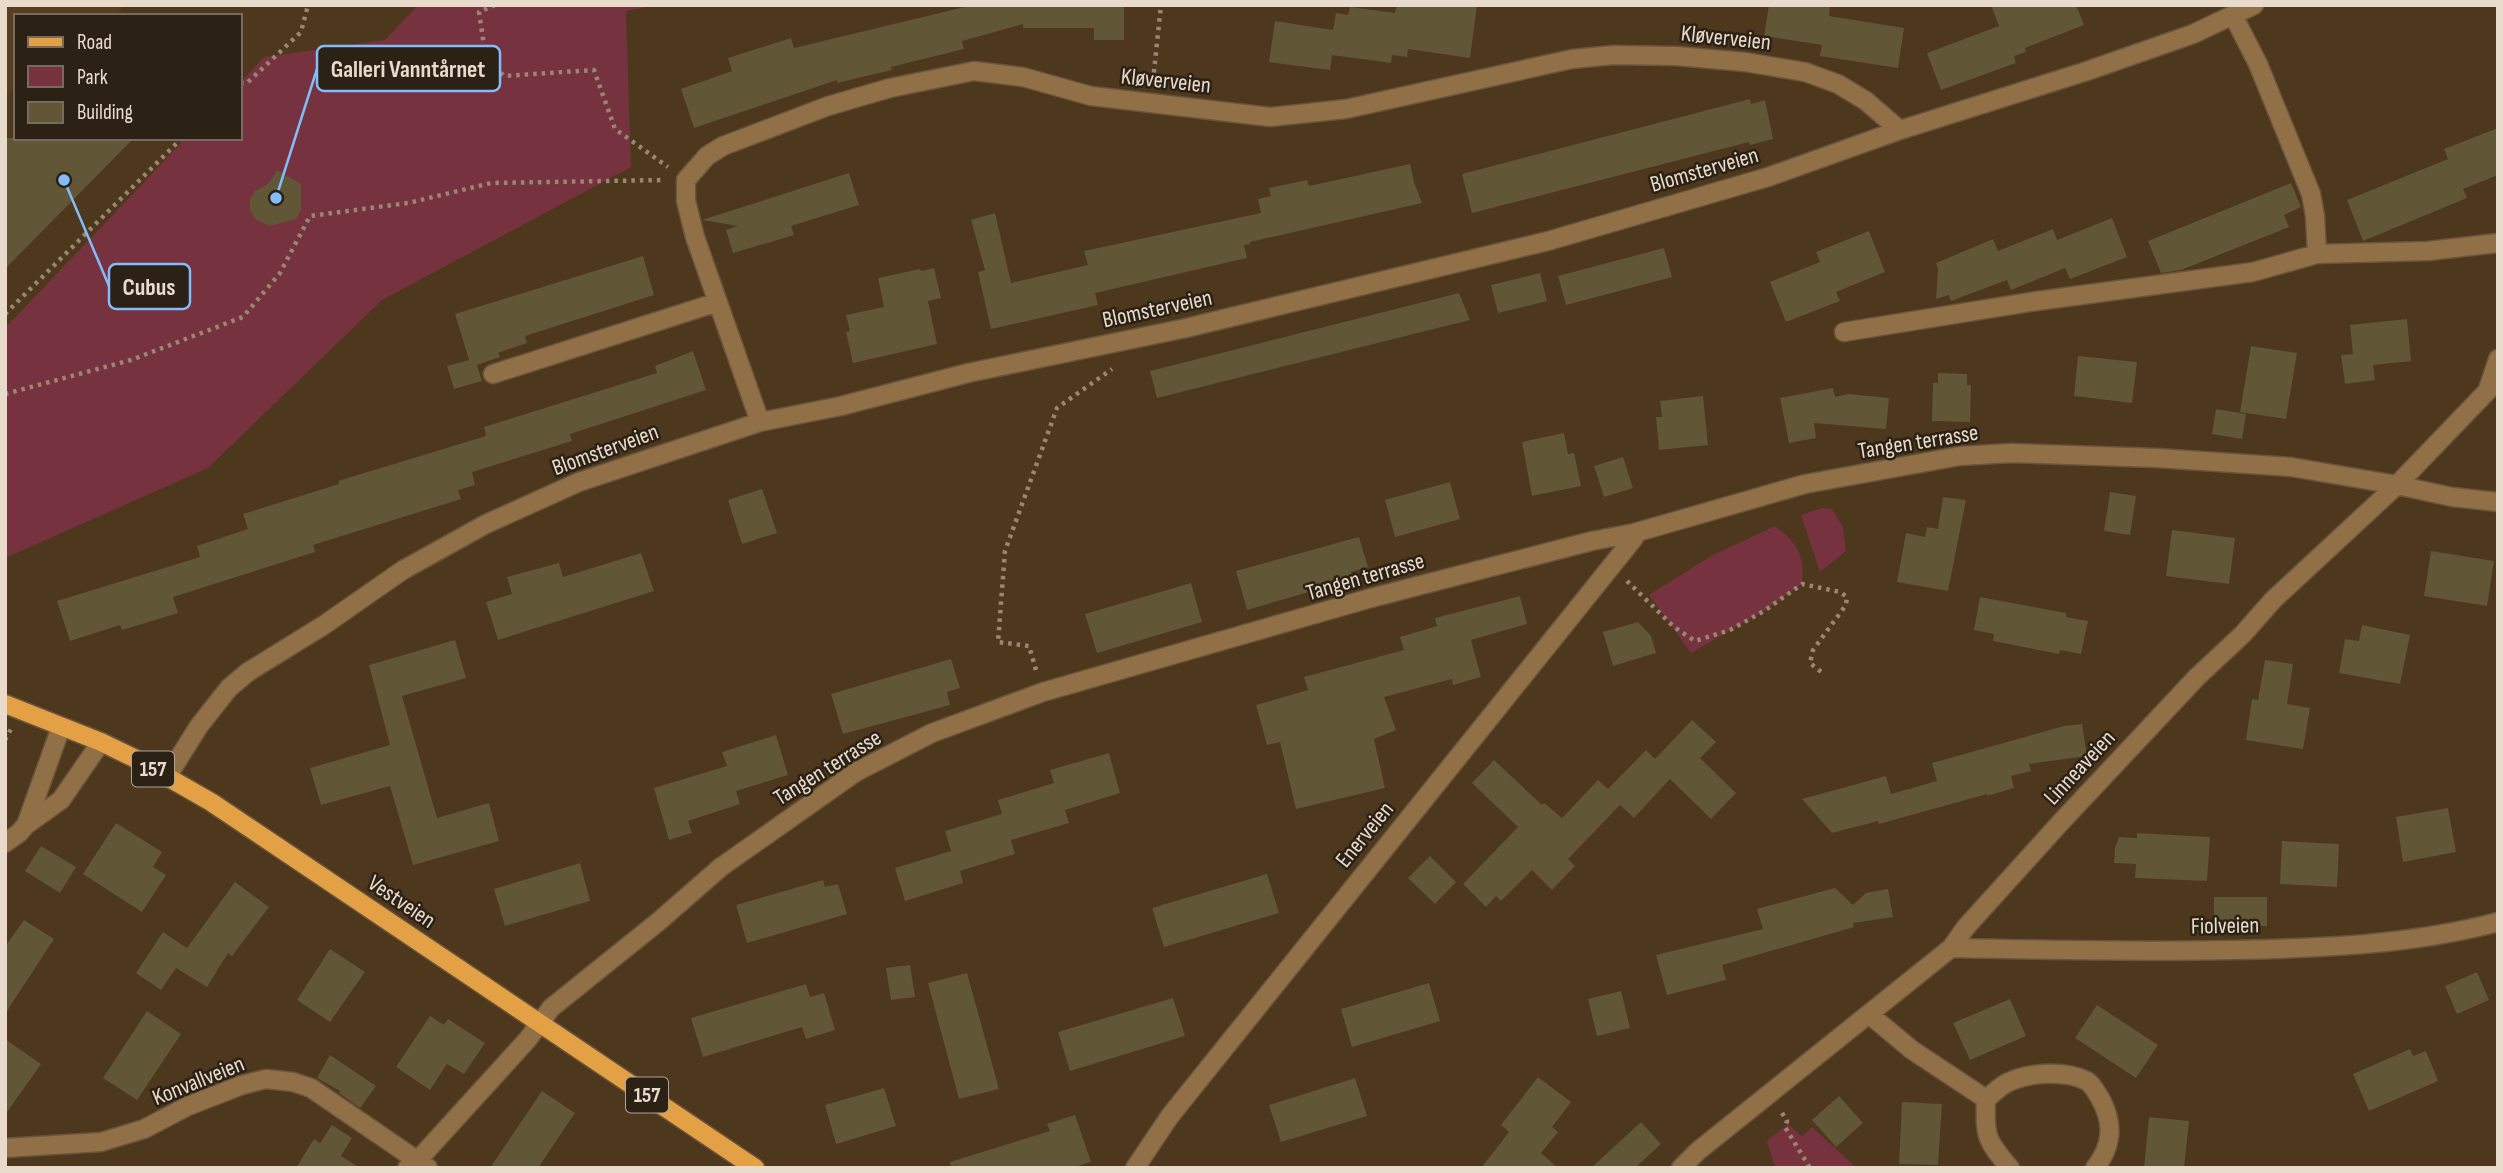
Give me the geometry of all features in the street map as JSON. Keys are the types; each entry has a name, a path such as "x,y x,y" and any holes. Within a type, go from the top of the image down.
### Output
{"main road":[{"name":"Vestveien","path":"5,704 101,742 211,802 755,1168"}],"street":[{"name":"Blomsterveien","path":"167,777 199,726 229,688 248,672 324,625 403,570 486,524 579,482 760,422 841,406 968,373 1186,328 1548,241 1768,177 1897,131 2087,71 2234,17 2254,5"},
{"path":"2234,17 2263,76 2311,194 2315,216 2316,254"},
{"name":"Kløverveien","path":"686,180 707,156 723,146 828,106 890,88 974,71 1023,77 1091,96 1270,117 1346,109 1572,60 1614,55 1676,56 1745,62 1805,72 1838,84 1866,101 1895,126 1897,131"},
{"path":"686,180 686,201 695,237 760,422"},
{"path":"1844,332 2038,301 2241,274 2316,254 2428,251 2498,243"},
{"path":"494,374 718,302"},
{"path":"2493,385 2498,359"},
{"name":"Linneaveien","path":"1681,1168 1951,948 1966,927 2043,841 2197,677 2243,634 2273,600 2397,485 2493,385"},
{"name":"Tangen terrasse","path":"418,1165 528,1039 551,1008 658,922 721,867 856,772 932,733 1042,692 1371,598 1592,541 1634,533 1805,484 1960,456 2012,453 2291,467 2452,497 2498,502"},
{"name":"Enerveien","path":"1135,1168 1170,1116 1634,538 1634,533"},
{"path":"26,825 61,727"},
{"path":"5,843 61,800 101,742"},
{"name":"Fiolveien","path":"1951,948 2294,949 2384,944 2468,930 2498,922"},
{"path":"1870,1015 1912,1050 1986,1099"},
{"path":"2010,1168 1989,1144 1985,1130 1986,1099 2007,1082 2034,1075 2063,1075 2085,1080 2092,1085 2108,1114 2110,1132 2100,1161"},
{"name":"Konvallveien","path":"5,1148 101,1142 144,1129 188,1106 242,1085 266,1079 293,1082 311,1088 418,1165"}],"path":[{"path":"242,83 247,83 301,32 308,5"},
{"path":"495,5 479,12 485,59 505,76 594,70 615,129 686,180"},
{"path":"1151,103 1161,5"},
{"path":"5,314 180,140"},
{"path":"5,394 131,360 243,317 280,273 310,216 408,203 491,183 686,180"},
{"path":"1042,692 1029,646 998,642 1005,551 1057,408 1115,367 1114,341"},
{"path":"1611,566 1674,627 1695,641 1730,630 1764,611 1802,584 1840,592 1847,597 1846,605 1812,650 1810,663 1825,674"},
{"path":"5,740 11,729"},
{"path":"1770,1094 1787,1121 1785,1127 1810,1168"}],"shaded area":[{"path":"5,5 126,5 117,14 14,14 14,89 5,97"}],"green space":[{"path":"418,5 657,5 626,11 631,167 382,300 208,468 5,558 5,328 184,140 242,140 242,81 264,57 385,40"},
{"path":"1822,508 1832,509 1843,527 1846,551 1820,572 1801,515"},
{"path":"1775,526 1789,538 1798,551 1802,566 1802,584 1764,611 1691,653 1649,595 1711,556"},
{"path":"1788,1124 1802,1136 1812,1127 1857,1168 1775,1168 1767,1141"}],"building":[{"path":"973,5 1124,5 1124,40 1094,40 1094,28 1023,28 1023,24 962,41 964,49 891,67 892,70 837,83 837,80 694,128 681,89 732,71 728,58 791,38 794,48"},
{"path":"1397,5 1477,5 1470,58 1408,49 1407,57 1392,55 1391,63 1332,55 1330,70 1269,62 1275,21 1333,30 1336,13 1348,15 1350,7 1395,13"},
{"path":"1769,5 1830,5 1829,16 1904,28 1898,68 1820,56 1822,45 1764,36"},
{"path":"1991,5 2076,5 2084,25 2025,48 2026,52 2014,56 2016,63 1941,90 1927,53 1999,26"},
{"path":"1750,99 1751,104 1765,100 1773,139 1750,145 1749,142 1472,213 1462,174"},
{"path":"2498,128 2498,175 2463,189 2467,198 2363,241 2347,200 2448,159 2444,149"},
{"path":"5,138 132,140 5,269"},
{"path":"1410,164 1422,203 1250,242 1244,245 1247,258 1095,293 1098,305 991,329 978,272 985,270 971,220 995,213 1011,283 1088,265 1084,251 1261,213 1258,199 1271,196 1269,188 1307,180 1309,186"},
{"path":"277,170 301,184 301,209 296,219 269,226 255,219 250,210 250,200 255,191 269,183"},
{"path":"849,173 859,205 791,226 794,235 733,253 726,230 738,226 702,220"},
{"path":"2291,183 2301,207 2284,215 2289,227 2181,270 2161,273 2148,241"},
{"path":"2112,218 2127,257 2070,279 2065,268 2011,290 2007,280 1951,301 1949,295 1936,299 1936,263 1993,239 1998,251 2053,229 2057,240"},
{"path":"1869,231 1885,272 1836,292 1840,301 1786,322 1770,282 1820,262 1816,252"},
{"path":"1664,248 1672,277 1566,305 1558,276"},
{"path":"643,256 654,295 525,336 527,343 498,353 500,357 477,365 482,381 454,389 447,366 469,360 455,314"},
{"path":"934,268 941,298 928,301 937,344 853,363 846,332 850,331 846,315 884,307 878,278"},
{"path":"1540,273 1547,301 1498,313 1491,285"},
{"path":"1459,293 1470,320 1157,398 1150,371"},
{"path":"2407,319 2411,361 2373,365 2375,380 2345,384 2341,355 2353,354 2350,325"},
{"path":"2251,346 2297,353 2286,419 2240,412"},
{"path":"693,351 706,390 570,434 572,441 472,472 475,485 458,490 461,499 313,545 315,552 173,597 178,613 122,630 120,625 70,641 57,601 200,557 197,546 248,529 243,514 339,484 338,481 486,436 484,427 657,373 655,366"},
{"path":"2078,356 2137,362 2132,403 2074,396"},
{"path":"1938,373 1967,374 1967,385 1971,385 1970,422 1932,421 1933,383 1938,383"},
{"path":"1833,388 1835,397 1848,394 1889,398 1886,429 1814,423 1816,438 1789,443 1780,398"},
{"path":"1703,396 1708,445 1659,450 1656,417 1662,417 1660,401"},
{"path":"2216,409 2246,414 2242,439 2212,434"},
{"path":"1564,433 1568,454 1574,453 1581,486 1532,496 1522,442"},
{"path":"1623,457 1633,488 1604,497 1594,466"},
{"path":"1450,482 1460,519 1395,537 1385,500"},
{"path":"762,489 777,533 742,544 728,500"},
{"path":"2110,492 2136,496 2130,535 2104,531"},
{"path":"1943,497 1966,500 1948,591 1897,582 1906,533 1925,537 1927,527 1938,529"},
{"path":"2172,530 2235,538 2229,584 2166,576"},
{"path":"1359,537 1368,567 1351,572 1353,579 1247,610 1236,571"},
{"path":"2431,551 2494,561 2487,606 2424,596"},
{"path":"641,553 654,591 498,640 486,602 512,594 507,577 559,563 563,577"},
{"path":"1191,583 1202,622 1097,653 1085,614"},
{"path":"1520,596 1527,624 1471,640 1481,677 1453,685 1452,679 1384,697 1396,730 1374,739 1385,788 1296,809 1280,742 1267,745 1256,705 1308,690 1304,677 1404,650 1400,637 1437,626 1435,618"},
{"path":"1980,597 2066,613 2066,617 2088,621 2081,654 2060,650 2059,654 1993,641 1994,634 1974,630"},
{"path":"1638,622 1651,636 1656,653 1613,666 1603,632"},
{"path":"2362,625 2410,635 2400,684 2339,673 2345,639 2359,641"},
{"path":"455,640 466,678 402,696 437,818 489,803 499,841 413,865 390,786 321,805 310,768 390,745 369,665"},
{"path":"951,659 960,688 947,692 950,705 843,734 831,694"},
{"path":"2265,660 2293,664 2287,704 2310,708 2303,749 2246,740 2252,699 2258,700"},
{"path":"1692,720 1716,742 1700,758 1736,793 1711,819 1670,779 1634,818 1620,805 1568,859 1575,866 1552,890 1532,870 1501,901 1496,896 1486,907 1463,884 1518,827 1472,783 1494,760 1542,805 1544,803 1562,818 1598,780 1608,789 1646,750 1655,759"},
{"path":"2082,724 2087,756 2029,764 2031,771 2011,776 2014,788 1987,796 1879,824 1878,821 1832,833 1802,799 1886,776 1891,794 1937,781 1932,763 2064,726"},
{"path":"776,735 788,775 736,791 740,804 688,821 692,833 669,840 654,788 727,766 722,752"},
{"path":"1109,753 1120,793 1065,810 1069,823 1011,840 1015,854 960,871 963,883 905,901 895,868 951,851 945,831 1002,814 998,800 1054,783 1050,770"},
{"path":"2448,808 2456,852 2403,862 2396,817"},
{"path":"116,823 162,852 153,867 166,875 142,912 83,874"},
{"path":"2137,833 2210,837 2207,881 2135,878 2136,864 2114,863 2119,837 2137,838"},
{"path":"2282,841 2339,844 2337,887 2280,884"},
{"path":"41,846 76,867 60,893 25,871"},
{"path":"1430,856 1456,882 1435,904 1408,878"},
{"path":"580,863 590,901 505,926 494,889"},
{"path":"1267,874 1279,913 1164,947 1152,908"},
{"path":"823,880 825,887 838,884 847,914 747,943 736,905"},
{"path":"235,882 269,907 232,956 228,953 207,987 176,968 161,990 136,973 163,932 187,948"},
{"path":"1835,888 1853,905 1866,893 1888,889 1893,917 1853,923 1854,927 1722,965 1726,980 1667,995 1656,955 1763,929 1757,909"},
{"path":"2214,897 2267,897 2267,926 2214,926"},
{"path":"24,920 54,939 5,1014 5,947"},
{"path":"330,949 365,972 330,1022 297,1000"},
{"path":"910,965 915,997 891,1000 886,968"},
{"path":"2477,972 2489,1000 2457,1014 2445,986"},
{"path":"967,973 999,1089 959,1099 928,983"},
{"path":"1429,983 1440,1021 1352,1047 1341,1009"},
{"path":"806,984 810,997 824,993 835,1030 806,1039 802,1027 703,1057 691,1018"},
{"path":"1621,991 1630,1028 1597,1036 1588,999"},
{"path":"1173,998 1185,1036 1070,1071 1058,1032"},
{"path":"2010,999 2026,1036 1970,1060 1953,1023"},
{"path":"2097,1005 2158,1045 2136,1078 2075,1038"},
{"path":"147,1011 181,1034 137,1100 103,1078"},
{"path":"430,1016 444,1025 448,1019 485,1043 464,1074 447,1064 430,1090 396,1067"},
{"path":"5,1039 41,1064 5,1115"},
{"path":"2410,1049 2413,1056 2426,1051 2438,1081 2369,1111 2353,1074"},
{"path":"330,1055 376,1086 360,1108 339,1093 340,1091 317,1078"},
{"path":"1538,1077 1571,1102 1552,1127 1558,1132 1541,1153 1558,1168 1481,1168 1509,1132 1501,1125"},
{"path":"1355,1078 1367,1116 1281,1142 1269,1105"},
{"path":"884,1088 896,1126 836,1144 825,1105"},
{"path":"542,1091 575,1113 538,1168 490,1168"},
{"path":"1839,1096 1863,1123 1836,1147 1812,1120"},
{"path":"1902,1102 1942,1104 1938,1165 1899,1164"},
{"path":"1075,1115 1091,1162 1071,1168 951,1168 950,1162 1050,1131 1047,1124"},
{"path":"2149,1117 2189,1121 2184,1168 2144,1168"},
{"path":"1641,1122 1661,1144 1635,1168 1591,1168"},
{"path":"332,1125 352,1138 341,1156 360,1168 296,1168 314,1139 320,1143"}],"place":[{"name":"Cubus","path":"64,180"},
{"name":"Galleri Vanntårnet","path":"276,198"}]}
